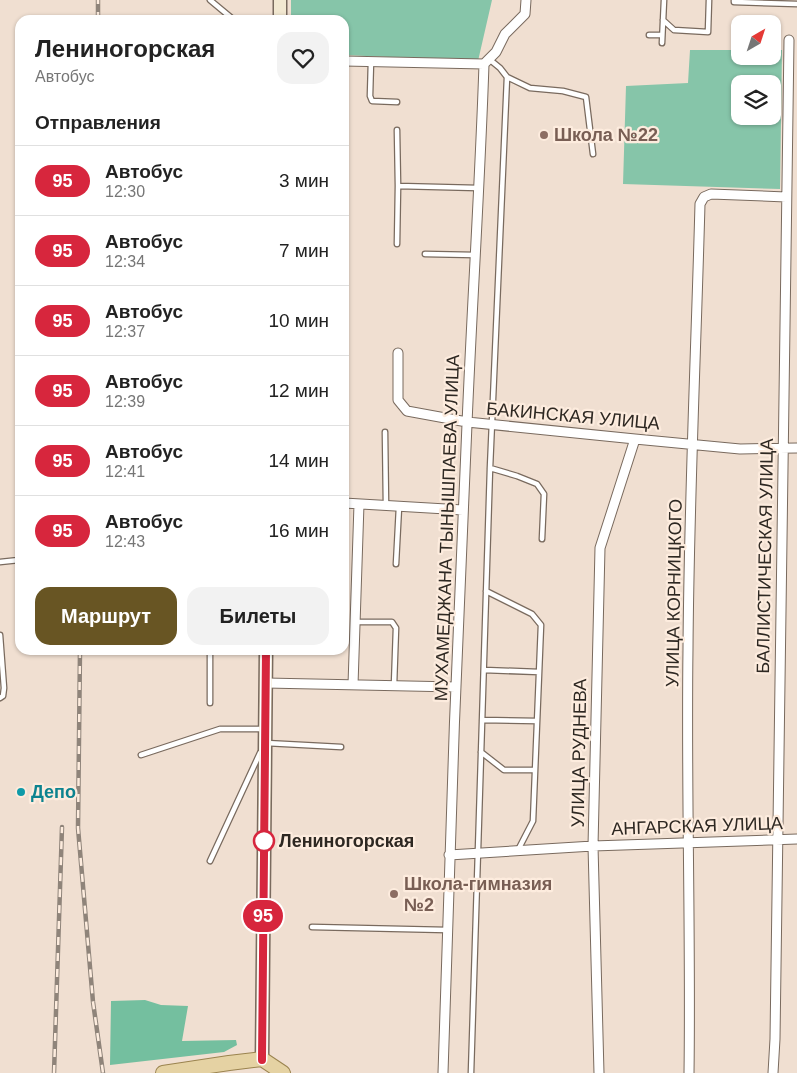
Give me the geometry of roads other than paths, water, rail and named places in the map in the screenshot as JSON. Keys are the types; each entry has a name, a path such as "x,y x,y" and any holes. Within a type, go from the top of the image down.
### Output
{"main road":[{"path":"163,1073 262,1060 281,1073"}],"street":[{"path":"280,0 280,15"},
{"path":"349,61 486,62 496,52 505,34 525,14 526,0"},
{"name":"БАЛЛИСТИЧЕСКАЯ УЛИЦА","path":"773,1073 789,40"},
{"name":"МУХАМЕДЖАНА ТЫНЫШПАЕВА УЛИЦА","path":"443,1073 449,855 467,422 486,62"},
{"name":"УЛИЦА КОРНИЦКОГО","path":"689,1073 688,647 700,204 704,197 711,194 786,197"},
{"name":"БАКИНСКАЯ УЛИЦА","path":"398,353 398,400 408,411 467,422 635,439 740,448 797,448"},
{"name":"УЛИЦА РУДНЕВА","path":"599,1073 600,1050 594,846 600,548 635,439"},
{"path":"349,503 464,510"},
{"path":"353,685 359,504"},
{"path":"262,1060 266,655"},
{"path":"266,683 456,687"},
{"name":"АНГАРСКАЯ УЛИЦА","path":"449,855 594,846 797,838"}],"lane":[{"path":"210,0 228,15"},
{"path":"662,43 664,0"},
{"path":"663,20 674,30 708,32 709,0"},
{"path":"734,0 734,2 797,4"},
{"path":"649,34 662,35"},
{"path":"371,62 370,96 372,101 398,102"},
{"path":"486,62 500,68 507,77 530,88 563,91 586,97 593,154"},
{"path":"471,1073 490,468 507,77"},
{"path":"397,130 397,244"},
{"path":"398,186 480,188"},
{"path":"425,254 476,255"},
{"path":"385,432 386,506"},
{"path":"490,468 537,484 544,494 542,539"},
{"path":"396,564 399,506"},
{"path":"0,562 15,560"},
{"path":"486,591 532,614 541,625 533,820 517,851"},
{"path":"355,622 392,622 396,628 394,686"},
{"path":"0,635 4,688 3,696 0,698"},
{"path":"210,655 210,703"},
{"path":"484,670 539,672"},
{"path":"482,720 537,721"},
{"path":"141,755 220,729 265,729"},
{"path":"210,861 265,743 341,747"},
{"path":"481,752 504,770 535,770"},
{"path":"312,927 447,930"}],"railway":[{"path":"98,0 98,15"},
{"path":"80,655 78,828 93,1002 103,1073"},
{"path":"54,1073 62,827"}],"place":[{"name":"Школа №22","path":"544,135"},
{"name":"Депо","path":"21,792"},
{"name":"Лениногорская","path":"264,841"},
{"name":"Школа-гимназия №2","path":"394,894"}]}
